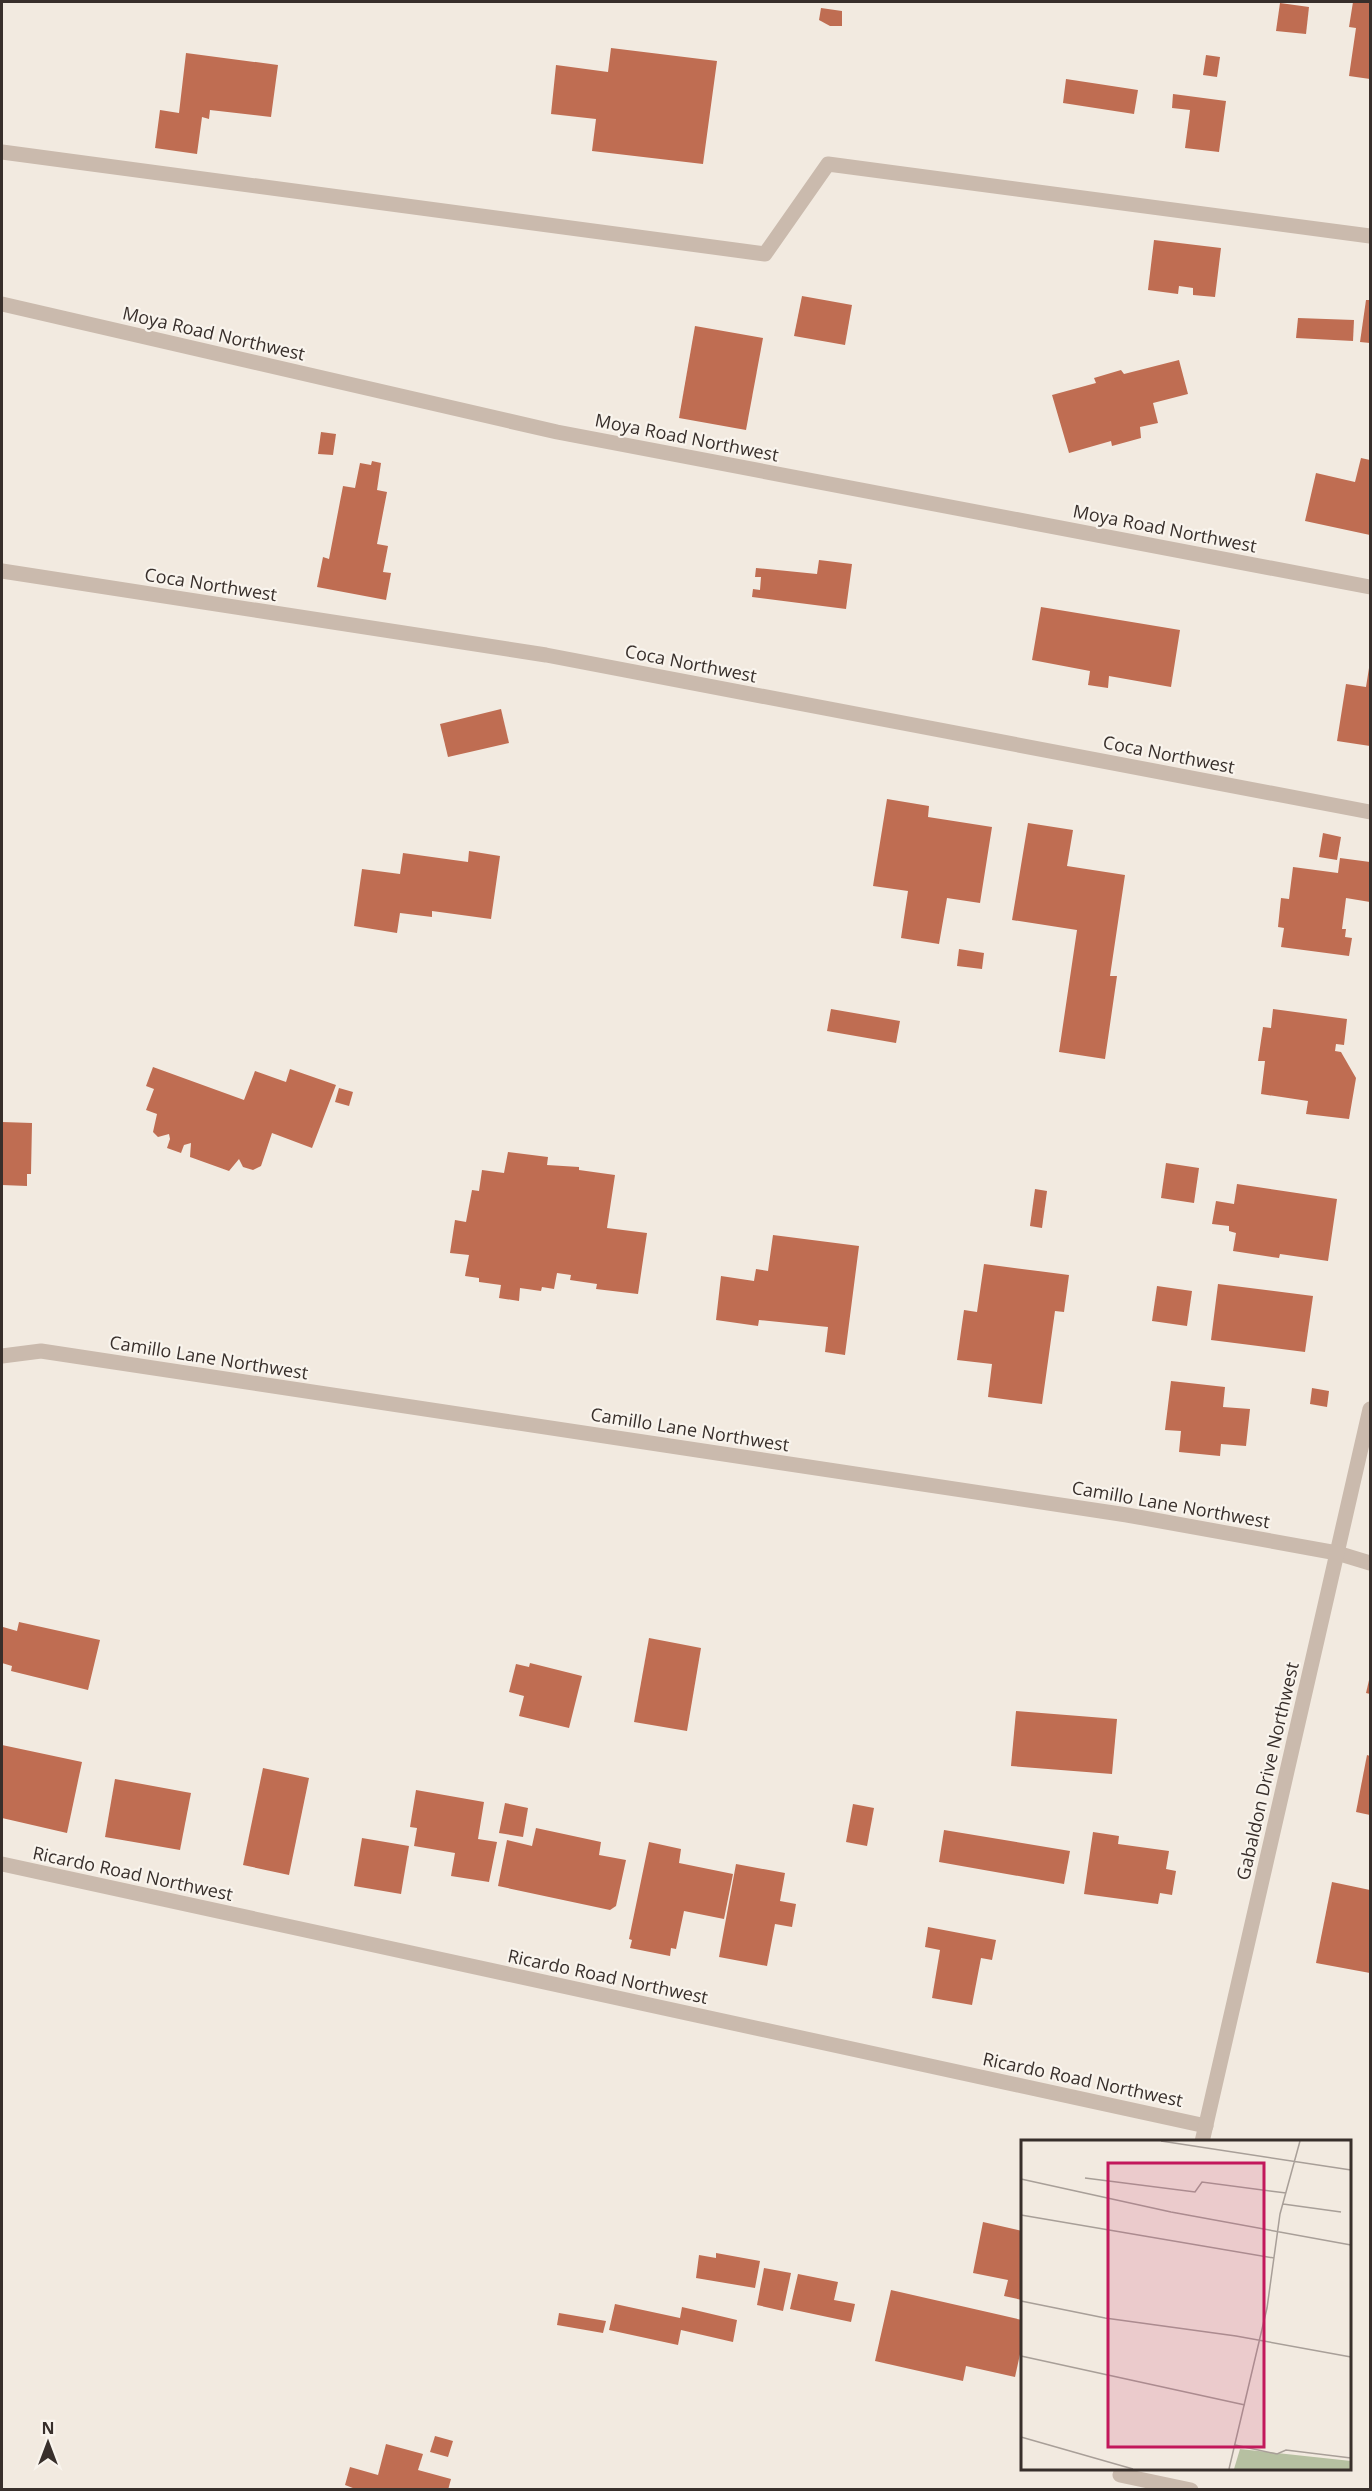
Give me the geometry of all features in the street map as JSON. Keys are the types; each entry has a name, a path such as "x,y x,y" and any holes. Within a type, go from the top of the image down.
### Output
{"street":[{"path":"2,152 765,254 828,164 1371,236"},
{"name":"Moya Road Northwest","path":"2,304 557,432 1371,587"},
{"name":"Coca Northwest","path":"2,571 546,655 1371,812"},
{"name":"Camillo Lane Northwest","path":"2,1356 40,1351 1127,1515 1337,1553 1371,1563"},
{"name":"Gabaldon Drive Northwest","path":"1202,2140 1371,1409"},
{"name":"Ricardo Road Northwest","path":"2,1864 1206,2126"},
{"path":"1120,2478 1191,2490"}],"building":[{"path":"1353,2 1370,2 1370,79 1349,76 1356,28 1349,27"},
{"path":"1280,3 1309,7 1306,34 1276,31"},
{"path":"821,8 842,11 842,26 830,26 819,20"},
{"path":"611,48 717,61 703,164 592,151 596,119 551,114 556,65 608,72"},
{"path":"186,53 278,65 271,117 210,110 209,119 202,117 197,154 155,148 160,110 179,113"},
{"path":"1206,55 1220,57 1217,77 1203,75"},
{"path":"1066,79 1138,90 1134,114 1063,103"},
{"path":"1173,94 1226,101 1219,152 1185,148 1190,110 1172,108"},
{"path":"1154,240 1221,248 1215,297 1193,295 1193,288 1179,286 1178,294 1148,290"},
{"path":"802,296 852,305 845,345 794,336"},
{"path":"1366,300 1370,300 1370,343 1360,342"},
{"path":"1298,318 1354,320 1353,341 1296,338"},
{"path":"695,326 763,338 746,430 679,418"},
{"path":"1179,360 1188,394 1153,403 1158,423 1140,427 1141,438 1112,446 1111,441 1069,453 1052,395 1096,383 1094,378 1121,370 1124,374"},
{"path":"321,432 336,434 333,455 318,454"},
{"path":"1361,458 1370,460 1370,535 1305,521 1316,473 1355,482"},
{"path":"372,461 381,463 377,490 387,492 377,544 388,546 383,572 391,573 386,600 317,587 323,557 329,559 343,486 355,488 360,463 371,465"},
{"path":"819,560 852,564 846,609 752,597 753,589 760,590 761,577 755,577 756,568 817,574"},
{"path":"1041,607 1180,630 1171,687 1109,676 1108,688 1088,685 1090,671 1032,660"},
{"path":"1369,668 1370,746 1337,741 1346,684 1366,687"},
{"path":"501,709 509,743 448,757 440,724"},
{"path":"887,799 929,806 928,817 992,827 980,903 947,898 939,944 901,938 908,891 873,886"},
{"path":"1028,823 1073,830 1067,866 1125,875 1110,976 1117,976 1105,1059 1059,1052 1077,930 1012,920"},
{"path":"1323,833 1341,837 1337,860 1319,857"},
{"path":"469,851 500,856 491,919 432,911 432,917 400,913 397,933 354,926 362,869 400,874 403,853 468,862"},
{"path":"1340,858 1370,862 1370,902 1346,898 1342,929 1346,929 1345,937 1352,938 1349,956 1281,947 1284,928 1278,927 1281,898 1289,899 1293,867 1338,873"},
{"path":"959,949 984,953 982,969 957,966"},
{"path":"831,1009 900,1021 896,1043 827,1031"},
{"path":"1273,1009 1347,1019 1344,1045 1336,1044 1335,1051 1341,1052 1356,1078 1349,1119 1306,1114 1308,1101 1261,1094 1265,1061 1258,1061 1263,1027 1271,1028"},
{"path":"153,1067 244,1100 255,1071 286,1082 290,1069 336,1085 312,1148 272,1133 261,1166 253,1170 243,1167 239,1159 229,1171 190,1157 191,1143 184,1145 181,1153 167,1148 169,1134 158,1137 153,1132 157,1114 146,1110 154,1089 146,1086"},
{"path":"339,1088 353,1092 349,1106 335,1102"},
{"path":"2,1122 32,1123 31,1174 27,1174 27,1186 2,1185"},
{"path":"508,1152 548,1157 547,1165 579,1167 579,1170 615,1175 607,1228 647,1233 638,1294 596,1289 597,1284 570,1280 571,1275 557,1273 554,1289 542,1287 541,1291 520,1288 519,1301 499,1298 501,1285 479,1282 479,1278 465,1276 469,1255 450,1253 455,1220 466,1222 472,1190 479,1191 482,1170 504,1173"},
{"path":"1166,1163 1199,1168 1194,1203 1161,1198"},
{"path":"1237,1184 1337,1199 1328,1261 1280,1254 1279,1258 1233,1251 1236,1233 1229,1231 1229,1226 1212,1224 1216,1201 1234,1204"},
{"path":"1035,1189 1047,1191 1042,1228 1030,1226"},
{"path":"773,1235 859,1246 845,1355 825,1352 828,1327 759,1320 758,1326 716,1320 721,1276 754,1281 756,1269 768,1271"},
{"path":"984,1264 1069,1275 1064,1312 1055,1311 1042,1404 988,1397 992,1364 957,1360 964,1310 977,1312"},
{"path":"1218,1284 1313,1296 1305,1352 1211,1340"},
{"path":"1157,1286 1192,1291 1187,1326 1152,1321"},
{"path":"1171,1381 1225,1387 1223,1407 1250,1409 1246,1446 1221,1444 1220,1456 1179,1452 1181,1431 1165,1430"},
{"path":"1312,1388 1329,1391 1327,1407 1310,1404"},
{"path":"19,1622 100,1640 88,1690 11,1671 12,1666 2,1663 3,1627 17,1631"},
{"path":"649,1638 701,1648 687,1731 634,1722"},
{"path":"530,1663 582,1676 569,1728 519,1716 524,1696 509,1692 516,1664 529,1667"},
{"path":"1370,1676 1370,1694 1366,1693"},
{"path":"1016,1711 1117,1719 1112,1774 1011,1766"},
{"path":"2,1745 82,1762 67,1833 2,1818"},
{"path":"1367,1755 1370,1756 1370,1815 1356,1812"},
{"path":"263,1768 309,1778 289,1875 243,1865"},
{"path":"115,1779 191,1793 180,1850 105,1837"},
{"path":"416,1790 484,1802 478,1839 497,1842 489,1882 451,1876 455,1853 414,1846 417,1828 410,1827"},
{"path":"505,1803 528,1808 523,1837 499,1833"},
{"path":"853,1804 874,1808 867,1846 846,1842"},
{"path":"536,1828 601,1842 599,1855 626,1860 616,1906 610,1910 498,1886 507,1840 532,1846"},
{"path":"944,1830 1070,1851 1064,1884 939,1862"},
{"path":"1093,1832 1119,1836 1118,1844 1169,1851 1166,1869 1176,1871 1172,1895 1160,1893 1158,1904 1084,1894"},
{"path":"362,1838 409,1846 401,1894 354,1886"},
{"path":"649,1842 681,1849 679,1863 733,1874 724,1919 684,1911 676,1949 671,1948 670,1956 630,1948 632,1940 629,1939"},
{"path":"736,1864 785,1873 780,1901 796,1904 792,1927 775,1924 767,1966 719,1957"},
{"path":"1332,1882 1370,1890 1370,1973 1316,1963"},
{"path":"928,1927 996,1940 992,1960 981,1958 972,2005 932,1998 940,1950 925,1947"},
{"path":"983,2222 1021,2231 1021,2300 1004,2296 1008,2280 973,2273"},
{"path":"716,2253 760,2261 755,2288 696,2278 699,2255 716,2258"},
{"path":"764,2268 791,2273 783,2311 757,2305"},
{"path":"798,2274 838,2282 834,2300 855,2304 851,2322 790,2309"},
{"path":"891,2290 1021,2320 1021,2350 1015,2377 966,2366 963,2381 875,2361"},
{"path":"615,2304 680,2318 682,2307 737,2320 733,2342 681,2330 678,2345 609,2330"},
{"path":"559,2313 606,2321 603,2333 557,2325"},
{"path":"435,2436 453,2441 448,2457 430,2452"},
{"path":"386,2444 423,2454 418,2470 451,2479 448,2490 358,2490 345,2485 350,2467 378,2475"}]}
